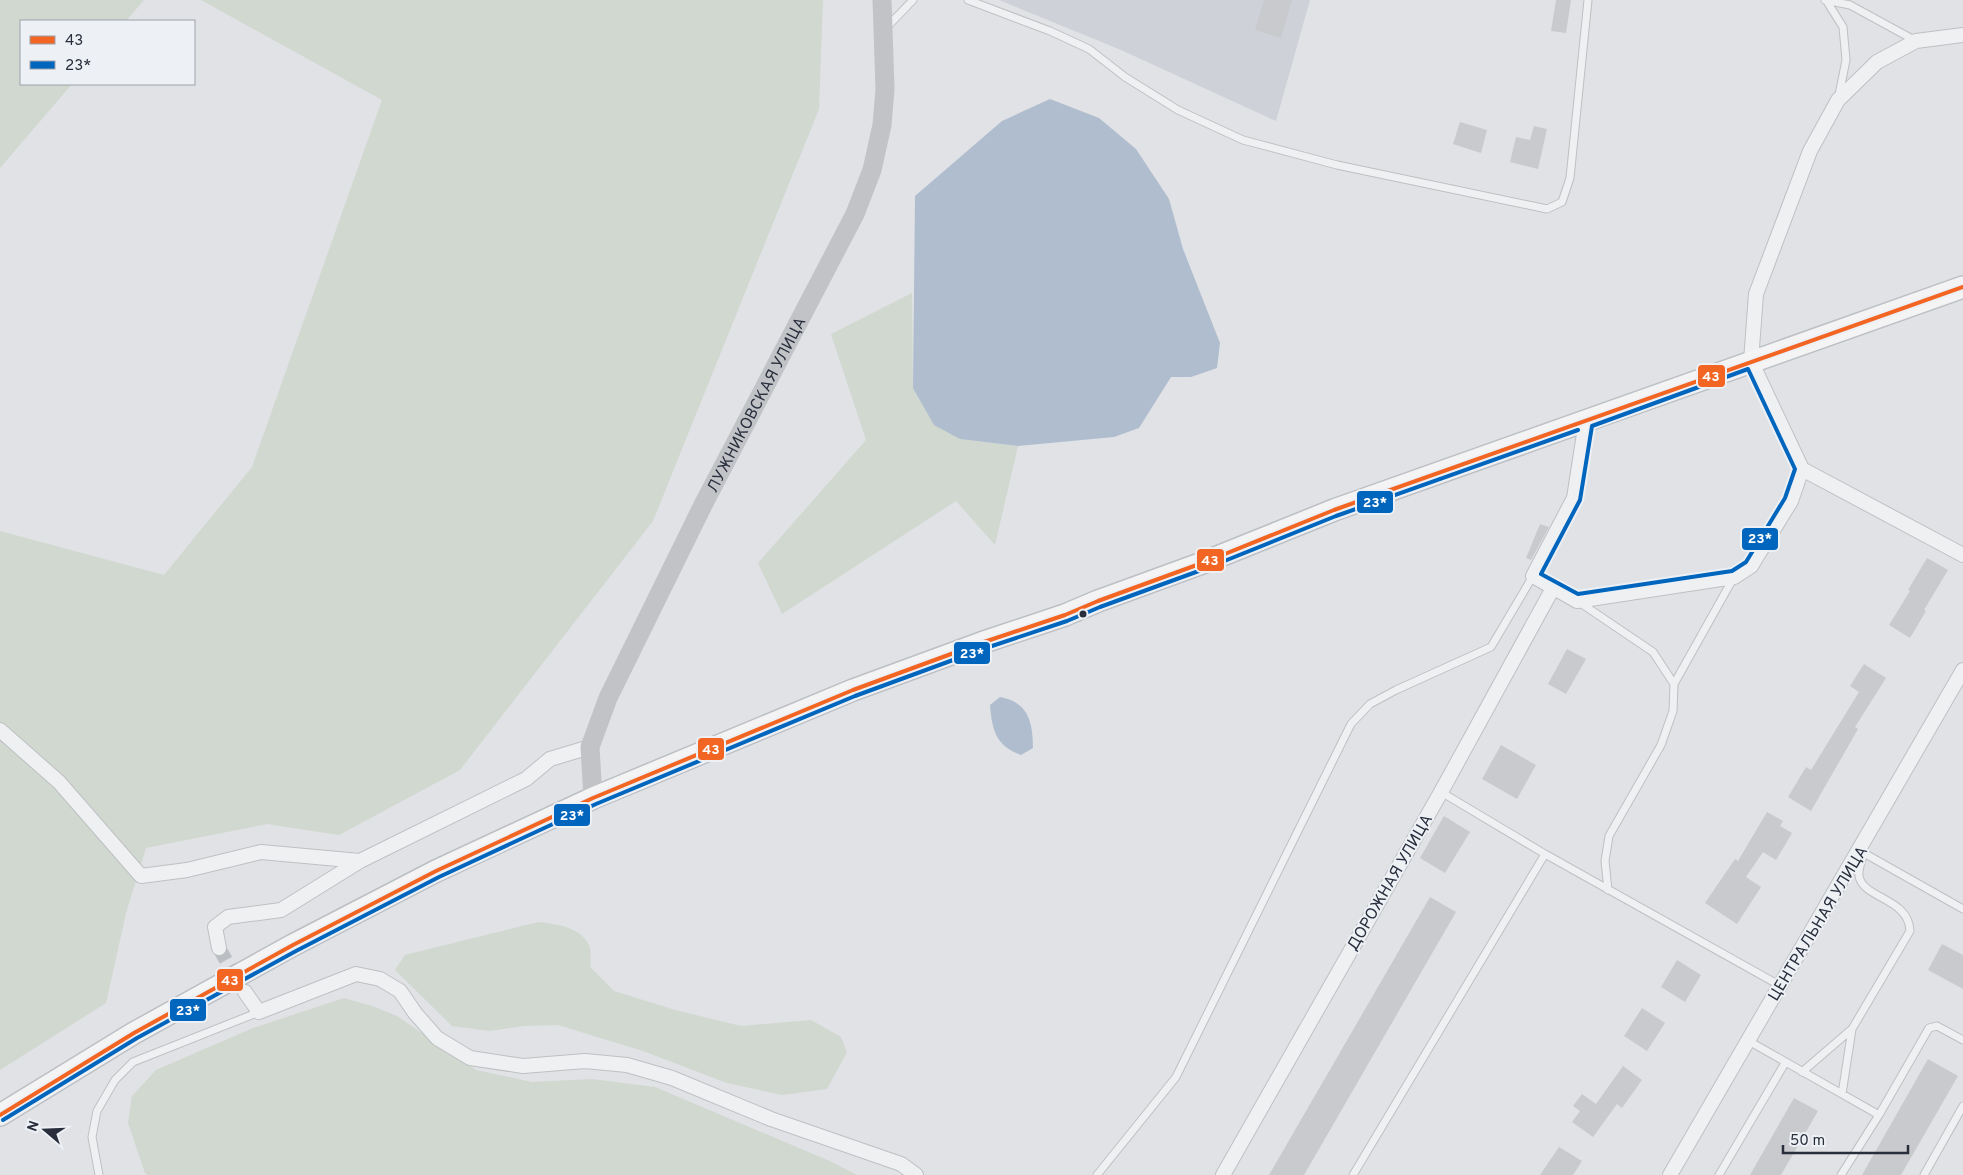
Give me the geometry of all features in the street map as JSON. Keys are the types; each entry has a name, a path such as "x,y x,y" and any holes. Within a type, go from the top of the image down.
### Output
{"main road":[{"path":"0,1115 134,1033 293,945 436,871 593,798 853,690 1205,562 1334,510 1963,287"}],"street":[{"name":"ЛУЖНИКОВСКАЯ УЛИЦА","path":"593,798 590,747 608,698 708,497 855,214 872,170 882,125 886,89 882,0"},
{"path":"1963,35 1916,41 1877,62 1838,100 1810,151 1756,294 1752,361 1802,469 1963,555"},
{"path":"1586,421 1574,498 1533,576 1577,601 1734,577 1752,566 1791,501 1802,469"},
{"name":"ДОРОЖНАЯ УЛИЦА","path":"1223,1175 1553,588"},
{"name":"ЦЕНТРАЛЬНАЯ УЛИЦА","path":"1670,1175 1779,985 1861,852 1963,670"},
{"path":"0,730 59,782 141,876 187,870 261,852 360,861"},
{"path":"219,948 214,927 228,917 281,910 360,861 526,779 550,759 590,747"},
{"path":"244,992 259,1012 356,974 380,979 400,991 415,1013 437,1038 470,1058 523,1066 585,1061 627,1065 672,1078 771,1118 901,1164 916,1175"}],"lane":[{"path":"883,31 913,0"},
{"path":"968,0 1050,31 1089,49 1124,77 1178,110 1243,140 1337,165 1547,209 1562,202 1570,178 1588,0"},
{"path":"1826,0 1850,5 1916,41"},
{"path":"1826,0 1843,27 1846,60 1838,100"},
{"path":"1097,1175 1176,1077 1351,724 1370,704 1490,647 1533,576"},
{"path":"1608,890 1605,861 1609,836 1661,745 1673,711 1674,684 1734,577"},
{"path":"1577,601 1653,652 1674,684"},
{"path":"1440,792 1608,890 1779,985"},
{"path":"1802,1072 1852,1029 1910,931 1910,921 1903,911 1863,885 1858,875 1861,852 1963,908"},
{"path":"1353,1175 1545,854"},
{"path":"99,1175 92,1137 97,1111 115,1080 133,1062 259,1012"},
{"path":"1841,1175 1879,1115 1929,1028 1937,1026 1963,1040"},
{"path":"1842,1094 1852,1029"},
{"path":"1747,1040 1879,1115"},
{"path":"1719,1175 1786,1063"},
{"path":"1924,1175 1963,1106"}],"shaded area":[{"path":"0,0 144,0 127,20 20,20 20,85 71,85 0,168"},
{"path":"201,0 823,0 819,109 653,521 460,770 339,835 267,824 146,848 126,913 106,1003 0,1070 0,531 164,575 252,467 382,100"},
{"path":"999,0 1310,0 1276,121 1121,50"},
{"path":"912,293 913,388 960,439 1018,446 995,545 956,501 782,614 758,563 866,440 831,334"},
{"path":"538,922 568,928 581,935 590,948 591,968 614,991 675,1010 741,1026 811,1020 841,1037 847,1052 827,1089 782,1095 727,1083 643,1051 558,1025 524,1026 490,1031 452,1026 395,970 405,955"},
{"path":"344,998 397,1016 476,1070 532,1082 592,1079 655,1087 832,1162 857,1175 148,1175 145,1173 128,1123 132,1096 156,1070 253,1028"}],"water":[{"path":"1050,99 1099,118 1136,149 1169,199 1183,249 1220,343 1217,368 1191,377 1171,377 1139,428 1114,437 1018,446 960,439 934,425 913,388 915,196 1002,121"},
{"path":"1000,697 1017,703 1023,708 1030,722 1033,748 1021,755 1006,747 994,729 990,705"}],"building":[{"path":"1264,0 1292,0 1281,38 1255,30"},
{"path":"1556,0 1571,0 1566,33 1551,31"},
{"path":"1460,122 1487,130 1481,153 1453,144"},
{"path":"1534,126 1547,129 1538,169 1510,162 1516,137 1530,140"},
{"path":"1540,524 1549,527 1531,560 1526,558"},
{"path":"1927,558 1948,570 1910,638 1889,625"},
{"path":"1567,649 1586,659 1566,694 1548,684"},
{"path":"1864,664 1886,678 1855,727 1858,729 1811,811 1788,797 1806,767 1811,770 1859,692 1850,686"},
{"path":"1501,745 1536,765 1517,799 1482,779"},
{"path":"1767,812 1783,821 1780,826 1792,833 1776,860 1763,852 1746,877 1761,887 1737,924 1705,903 1735,859 1738,861"},
{"path":"1444,816 1470,832 1445,873 1420,858"},
{"path":"1430,897 1456,912 1304,1175 1269,1175"},
{"path":"1942,944 1963,955 1963,989 1928,970"},
{"path":"1677,960 1701,975 1685,1002 1661,987"},
{"path":"1642,1008 1665,1023 1647,1051 1624,1036"},
{"path":"1928,1059 1958,1076 1901,1175 1862,1175"},
{"path":"1623,1066 1642,1080 1622,1108 1617,1104 1593,1137 1572,1122 1580,1111 1573,1106 1582,1094 1596,1104"},
{"path":"1794,1098 1818,1111 1781,1175 1750,1175"},
{"path":"1559,1147 1582,1161 1573,1175 1540,1175"}],"tunnel":[{"path":"219,948 239,983"}],"transit line":[{"name":"43","path":"0,1115 134,1033 293,945 436,871 593,798 853,690 981,643 1065,615 1205,562 1334,510 1963,287"},
{"name":"23*","path":"1748,369 1795,469 1785,498 1746,562 1732,571 1578,594 1541,574 1580,500 1592,426 1748,369"},
{"name":"23*","path":"3,1120 137,1038 296,951 439,877 596,804 855,696 983,649 1067,621 1207,568 1336,516 1578,430"}]}
